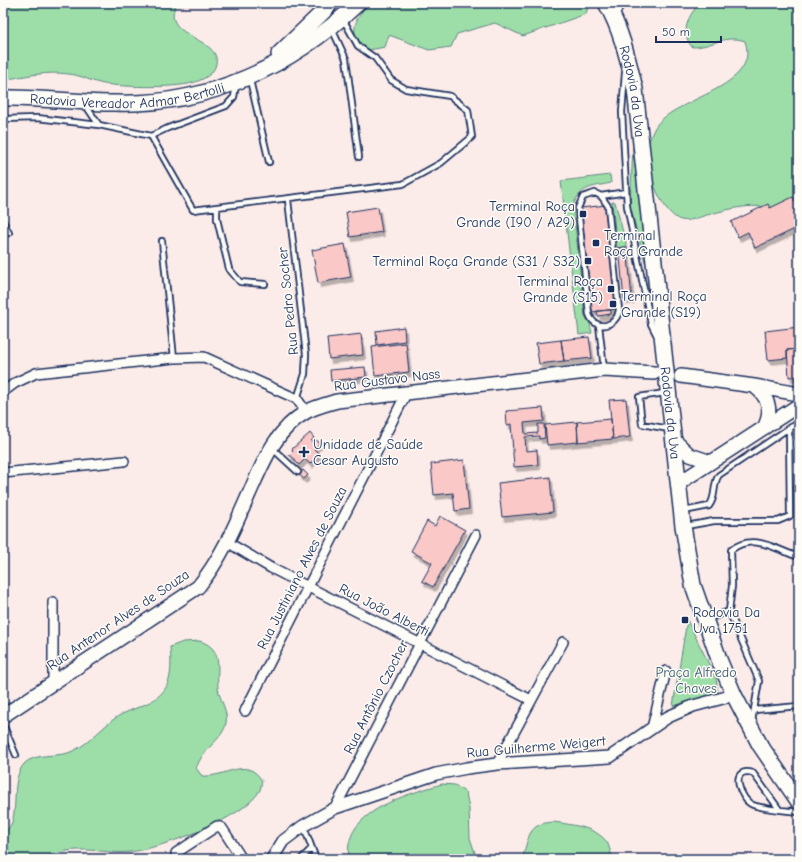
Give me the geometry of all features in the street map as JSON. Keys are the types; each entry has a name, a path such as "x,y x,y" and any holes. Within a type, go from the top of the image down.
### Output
{"highway":[{"name":"Rodovia Vereador Admar Bertolli","path":"243,80 288,47 326,9 330,3"},
{"name":"Rodovia Vereador Admar Bertolli","path":"3,98 31,97 115,104 153,102 196,95 243,80 305,47 337,23 358,3"},
{"name":"Rodovia da Uva","path":"613,7 635,89 682,519 693,586 704,620 734,695 760,745 799,802"}],"main road":[{"name":"Rua Gustavo Nass","path":"306,412 337,401 604,370 654,373"},
{"path":"681,376 799,394"},
{"path":"754,386 765,397 769,412"},
{"path":"764,428 769,412 783,391"},
{"path":"783,391 783,416"},
{"path":"679,483 799,405"},
{"name":"Rua Antenor Alves de Souza","path":"3,716 198,586 212,570 227,542 267,453 286,428 306,412"},
{"path":"673,435 690,456 711,462"}],"street":[{"path":"3,392 15,383 36,373 174,358 204,357 297,399 306,412"},
{"name":"Rua Justiniano Alves de Souza","path":"245,711 406,394"},
{"path":"3,473 124,461"},
{"name":"Rua Antônio Czocher","path":"335,808 476,535"},
{"name":"Rua João Alberti","path":"227,542 249,556 531,700"},
{"path":"53,602 54,683"},
{"path":"497,764 563,642"},
{"path":"652,728 666,671"},
{"name":"Rua Guilherme Weigert","path":"272,859 283,841 303,826 335,808 436,774 497,764 610,757 668,718 694,706 734,695"},
{"path":"176,853 218,826 222,828 242,859"}],"lane":[{"path":"151,136 193,210 288,200 403,184 441,163 472,137 468,110 450,96 406,89 392,80 376,58 358,46 337,23"},
{"path":"337,23 346,59 359,157"},
{"path":"626,54 622,112 627,206 651,324 664,352"},
{"path":"3,119 37,118 99,124 151,136 226,106 234,97 243,80"},
{"path":"243,80 269,162"},
{"path":"83,101 99,124"},
{"path":"601,196 608,206 619,310 616,319 609,325 599,325 592,321 589,314 578,208 579,202 589,194 601,196 626,192"},
{"name":"Rua Pedro Socher","path":"288,200 306,354 305,374 297,399"},
{"path":"217,208 217,219 229,269 240,282 266,284"},
{"path":"3,221 9,233"},
{"path":"162,241 174,358"},
{"path":"599,325 604,370"},
{"path":"669,392 639,397 642,424 673,435"},
{"path":"682,519 709,506 714,497 717,478 723,472 789,428 799,423"},
{"path":"682,519 714,521 787,519 790,513 789,428"},
{"path":"271,447 298,472"},
{"path":"751,726 759,682 729,611 732,586 731,550 739,544 759,542 799,557"},
{"path":"704,620 729,611"},
{"path":"754,710 799,706"},
{"path":"3,724 16,755"},
{"path":"779,809 753,773 746,771 742,772 738,778 738,785 742,793 752,804 779,809 799,812"},
{"path":"303,826 316,859"},
{"path":"301,859 312,848"}],"green space":[{"path":"3,3 177,3 173,14 176,23 182,30 210,48 215,55 216,64 212,73 201,80 190,84 166,86 124,86 104,84 78,76 61,73 36,74 3,80"},
{"path":"369,3 589,3 586,14 523,36 495,23 457,34 451,47 429,50 389,35 385,47 369,50 357,39 355,29 357,19"},
{"path":"700,3 799,3 799,229 790,219 779,211 770,208 752,206 734,208 691,220 681,220 674,217 668,210 653,183 647,158 649,141 656,126 666,116 729,81 741,70 747,57 745,41 738,39 725,40 692,47 686,36 687,24 692,13"},
{"path":"633,148 647,269 630,206"},
{"path":"610,175 611,183 588,188 583,191 576,199 573,206 585,316 590,324 592,333 579,335 561,181"},
{"path":"612,202 615,202 627,247 617,248"},
{"name":"Praça Alfredo Chaves","path":"687,620 716,678 718,693 673,706"},
{"path":"200,641 214,650 217,656 219,693 225,712 226,723 223,732 203,755 196,768 202,776 211,776 243,769 256,773 262,781 260,790 251,801 238,811 201,830 161,845 144,849 130,852 72,850 34,859 3,859 3,838 12,822 14,815 17,777 24,764 33,758 63,754 75,750 87,743 114,719 152,701 164,690 168,683 171,665 170,647 183,642"},
{"path":"442,784 455,785 466,793 469,809 470,838 477,859 349,859 348,848 351,837 357,826 366,817 390,802 417,791"},
{"path":"554,822 584,828 598,834 604,838 608,844 613,859 522,859 530,833 539,825"}],"building":[{"path":"793,197 799,210 799,227 755,248 748,232 738,237 731,222 768,204 770,208"},
{"path":"606,205 616,309 592,312 581,208"},
{"path":"378,207 382,232 350,237 346,212"},
{"path":"345,244 351,277 318,283 312,250"},
{"path":"625,247 625,253 610,254 610,249"},
{"path":"627,247 632,299 624,300 619,248"},
{"path":"611,310 611,314 598,316 597,311"},
{"path":"404,327 405,341 377,345 376,331"},
{"path":"799,327 799,349 787,350 787,358 768,360 765,331"},
{"path":"361,334 363,355 329,359 327,338"},
{"path":"589,337 592,358 564,361 561,340"},
{"path":"561,340 564,361 539,364 536,343"},
{"path":"406,343 409,372 375,376 372,347"},
{"path":"799,349 799,376 789,377 787,350"},
{"path":"365,367 366,377 331,381 330,370"},
{"path":"626,399 630,437 613,439 609,400"},
{"path":"543,408 544,421 524,423 525,434 538,433 538,424 544,424 545,438 539,439 539,436 525,437 526,451 537,450 538,465 514,467 511,424 507,425 506,411"},
{"path":"611,419 613,439 578,442 577,422"},
{"path":"577,422 578,442 547,445 545,425"},
{"path":"310,433 314,438 311,441 313,443 316,440 320,443 314,449 319,454 310,464 305,459 299,465 295,461 296,460 289,455 293,451 292,449"},
{"path":"464,460 469,509 455,511 453,493 434,495 431,464"},
{"path":"303,470 308,475 304,479 299,475"},
{"path":"550,477 553,512 502,517 498,483"},
{"path":"440,516 465,530 433,587 422,581 432,563 411,551 427,521 435,526"}],"place":[{"name":"Terminal Roça Grande (I90 / A29)","path":"583,214"},
{"name":"Terminal Roça Grande","path":"596,243"},
{"name":"Terminal Roça Grande (S31 / S32)","path":"588,261"},
{"name":"Terminal Roça Grande (S15)","path":"611,289"},
{"name":"Terminal Roça Grande (S19)","path":"613,304"},
{"name":"Unidade de Saúde Cesar Augusto","path":"304,452"},
{"name":"Rodovia Da Uva, 1751","path":"685,620"}]}
